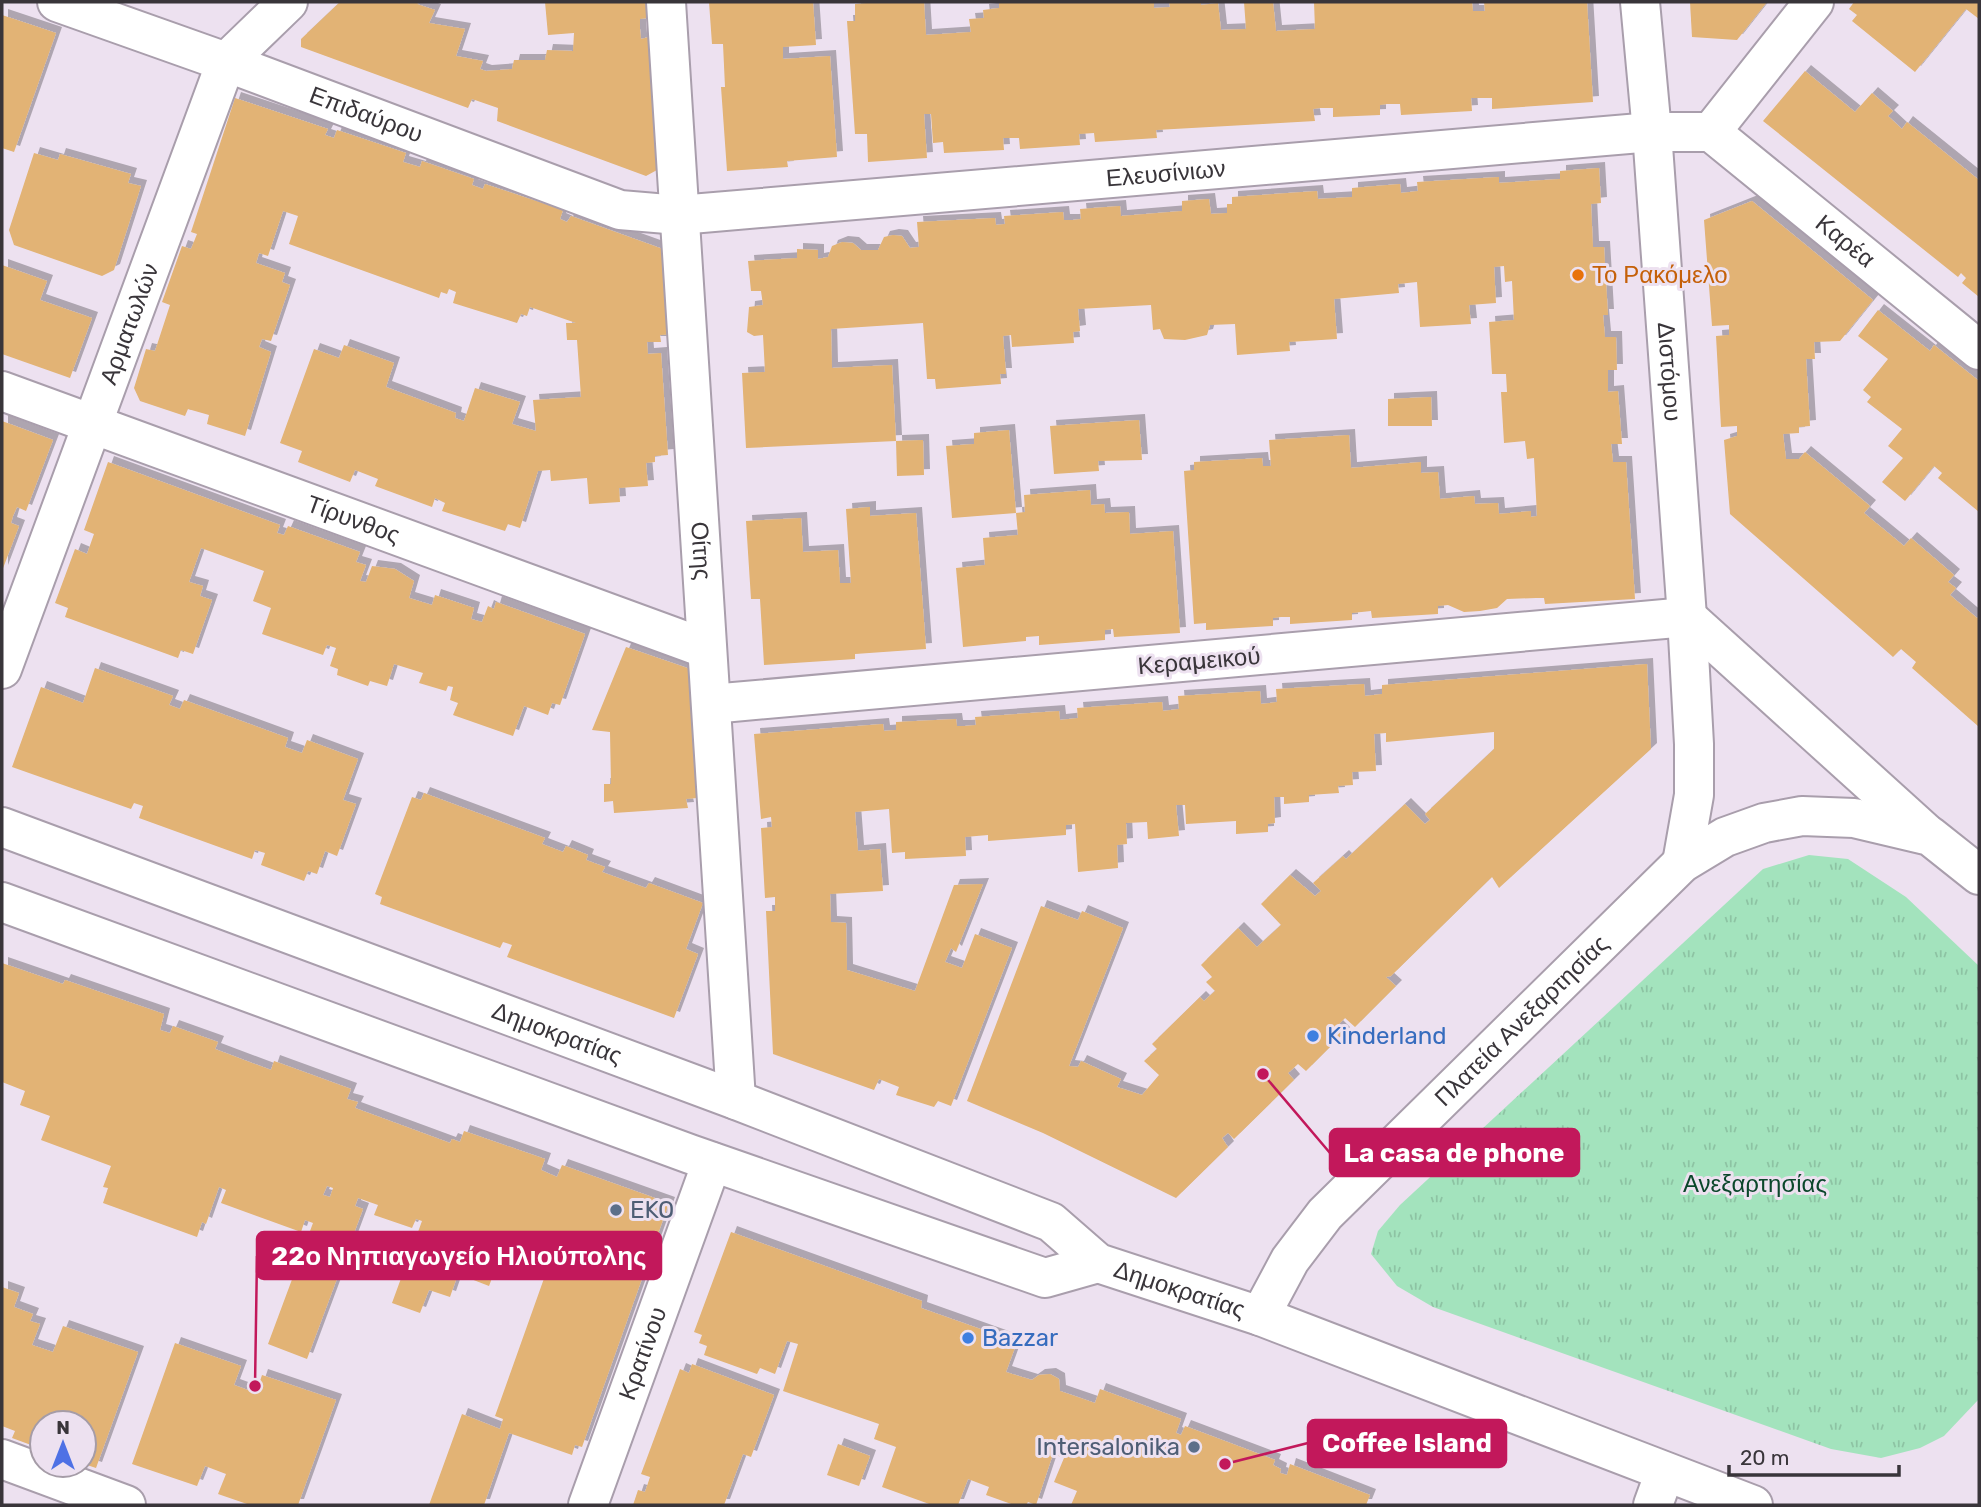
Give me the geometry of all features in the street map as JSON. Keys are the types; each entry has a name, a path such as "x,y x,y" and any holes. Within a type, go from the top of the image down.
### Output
{"street":[{"name":"Επιδαύρου","path":"57,2 226,62 620,210 679,215"},
{"name":"Αρματωλών","path":"2,669 226,62 288,2"},
{"name":"Οίτης","path":"666,2 736,1100"},
{"name":"Διστόμου","path":"1640,2 1652,132 1694,744 1694,795 1682,863"},
{"path":"1711,132 1814,2"},
{"name":"Ελευσίνιων","path":"679,215 1652,132 1711,132"},
{"name":"Καρέα","path":"1711,132 1979,350"},
{"name":"Τίρυνθος","path":"2,391 707,649"},
{"path":"1687,617 1930,836"},
{"name":"Κεραµεικού","path":"711,704 1687,617"},
{"name":"Πλατεία Ανεξαρτησίας","path":"1260,1316 1290,1260 1325,1214 1682,863 1725,837 1764,823 1802,816 1854,818 1930,836 1979,875"},
{"name":"Δημοκρατίας","path":"2,827 736,1100 1051,1222 1098,1263 1260,1316"},
{"name":"Δημοκρατίας","path":"2,902 712,1162 1045,1278 1098,1263"},
{"name":"Κρατίνου","path":"588,1505 712,1162"},
{"path":"1260,1316 1659,1489 1753,1505"},
{"path":"2,1459 126,1505"}],"green space":[{"name":"Ανεξαρτησίας","path":"1809,855 1848,859 1906,897 1979,966 1979,1399 1944,1436 1920,1448 1881,1458 1831,1449 1433,1307 1397,1286 1371,1254 1378,1231 1400,1205 1763,869"}],"building":[{"path":"340,2 420,2 417,4 435,10 429,23 465,29 456,56 483,61 480,69 486,71 512,69 514,60 545,60 547,50 573,51 574,33 548,35 545,2 646,2 647,18 640,19 640,29 641,39 649,37 657,170 646,176 497,121 498,108 472,99 468,108 301,47 301,39"},
{"path":"709,2 813,2 816,45 783,47 783,59 830,56 837,157 787,161 788,167 727,171 721,87 725,87 723,44 712,44"},
{"path":"924,2 926,35 971,32 969,19 984,18 983,10 999,8 999,2 1154,2 1154,8 1170,7 1169,2 1201,2 1201,5 1218,3 1221,30 1246,29 1244,2 1273,2 1276,31 1315,29 1314,2 1472,2 1473,11 1485,11 1484,2 1587,2 1593,102 1492,109 1492,98 1471,98 1472,111 1401,115 1400,104 1387,104 1380,105 1380,115 1333,117 1333,108 1320,108 1313,109 1315,121 1156,130 1157,138 1095,142 1094,133 1079,134 1080,145 1020,149 1019,138 1003,138 1004,150 944,153 943,142 933,143 931,114 924,114 927,158 868,162 867,134 855,134 847,21 855,21 855,4"},
{"path":"1690,2 1767,2 1737,40 1692,37"},
{"path":"1854,2 1979,2 1979,19 1966,9 1915,72 1852,21 1857,15 1849,9"},
{"path":"2,15 56,33 14,152 2,148"},
{"path":"1805,71 1855,112 1872,93 1893,111 1888,116 1902,129 1907,122 1979,180 1979,297 1962,283 1966,278 1961,273 1958,277 1763,121"},
{"path":"235,98 328,129 325,135 334,138 337,130 406,153 403,162 420,167 422,161 474,179 472,185 483,189 485,184 563,210 560,219 567,222 571,216 671,252 676,334 660,335 661,342 647,342 648,354 661,353 668,455 655,456 655,462 646,463 648,486 619,488 620,502 589,504 587,478 551,481 550,470 538,471 520,528 508,524 505,531 442,511 445,503 435,498 432,507 375,486 378,479 355,470 350,482 298,462 302,451 280,443 314,349 339,358 344,345 394,363 386,387 456,413 455,418 464,421 475,388 520,402 512,424 536,431 533,400 581,397 577,340 567,340 566,323 576,323 530,307 527,316 521,314 517,323 453,303 456,292 449,289 447,294 441,292 439,298 289,244 298,216 283,211 268,256 259,253 256,263 285,273 282,282 290,285 271,341 262,339 259,347 271,352 245,436 207,424 209,415 188,409 185,416 140,401 134,388 146,349 155,351 170,305 162,302 182,246 191,249 197,234 191,232"},
{"path":"34,153 58,160 60,154 131,174 128,183 141,186 114,270 102,276 14,245 9,230"},
{"path":"1599,168 1601,203 1591,204 1593,247 1604,247 1608,315 1603,315 1605,337 1616,337 1617,370 1608,370 1608,392 1618,391 1622,444 1611,444 1613,462 1626,462 1635,599 1545,604 1544,598 1507,599 1497,608 1480,611 1464,612 1448,605 1438,606 1438,614 1372,618 1371,611 1352,613 1352,620 1290,624 1290,617 1281,617 1273,618 1273,626 1206,630 1206,623 1194,624 1184,471 1194,470 1194,462 1262,458 1263,466 1271,466 1269,440 1349,435 1351,468 1421,462 1421,473 1438,472 1440,499 1474,496 1475,504 1498,503 1499,514 1531,511 1531,517 1537,516 1534,458 1527,459 1525,441 1504,443 1501,392 1507,392 1506,374 1492,374 1489,322 1514,320 1512,281 1505,282 1504,266 1494,267 1496,303 1469,305 1471,324 1420,327 1417,282 1398,284 1399,293 1334,299 1337,339 1289,342 1290,351 1237,355 1235,324 1210,325 1207,335 1185,340 1164,339 1160,329 1153,330 1151,305 1078,309 1080,331 1073,332 1074,343 1012,347 1011,335 1003,336 1006,374 1000,374 1001,384 936,389 935,379 927,379 923,323 831,329 832,368 892,365 896,441 746,448 742,373 765,372 763,335 754,336 747,332 749,307 763,305 761,291 751,291 748,261 797,258 797,249 818,250 818,259 828,257 832,246 842,242 853,243 861,250 878,250 884,237 893,235 902,236 910,248 919,247 917,222 995,218 996,225 1005,224 1004,216 1063,212 1064,220 1073,220 1081,219 1080,209 1120,206 1121,216 1182,211 1182,201 1209,199 1211,214 1227,213 1227,204 1232,204 1232,197 1317,191 1318,199 1352,197 1352,188 1400,184 1401,193 1418,191 1417,182 1499,177 1499,183 1560,179 1560,171"},
{"path":"1752,201 1873,300 1840,341 1814,342 1815,359 1806,359 1810,426 1799,427 1799,433 1783,434 1786,459 1799,459 1805,452 1870,506 1864,513 1904,546 1911,538 1954,575 1948,582 1956,588 1950,595 1977,618 1979,616 1979,727 1912,668 1916,662 1901,649 1893,657 1730,514 1724,440 1737,436 1737,426 1721,427 1716,336 1729,335 1729,325 1712,326 1704,220"},
{"path":"2,265 47,281 40,300 92,318 70,378 2,354"},
{"path":"1878,310 1930,351 1934,345 1979,381 1979,512 1938,478 1942,473 1934,466 1905,501 1882,482 1903,458 1888,446 1902,429 1867,402 1871,397 1863,390 1888,359 1858,336"},
{"path":"1431,397 1432,426 1388,426 1388,399"},
{"path":"1139,420 1142,460 1098,461 1099,471 1054,474 1050,426"},
{"path":"2,421 53,440 26,511 17,507 13,516 11,523 19,526 2,571"},
{"path":"1009,430 1016,513 952,518 946,446 974,444 974,433"},
{"path":"923,440 924,475 897,476 896,441"},
{"path":"108,462 280,525 277,533 284,535 288,526 360,552 356,562 366,565 360,581 366,582 372,566 395,569 414,581 409,598 432,605 435,595 474,608 471,619 482,622 488,606 494,609 496,602 585,634 560,705 552,703 548,715 524,706 513,736 453,715 458,703 450,700 453,687 448,686 446,691 419,683 423,673 394,664 387,686 370,681 368,686 337,675 338,669 330,666 336,648 327,645 323,655 262,634 271,608 253,601 264,571 201,548 189,582 203,586 200,596 212,600 193,654 181,650 178,658 65,617 68,608 55,603 75,549 87,554 94,534 84,530"},
{"path":"1090,490 1091,505 1104,504 1105,513 1129,512 1130,534 1173,531 1180,633 1114,637 1113,629 1105,630 1105,640 1039,645 1039,636 1026,637 1026,641 963,647 956,568 985,565 983,538 1018,535 1016,513 1025,512 1024,495"},
{"path":"870,507 870,516 916,513 926,649 855,654 855,659 764,665 760,599 751,599 746,521 801,518 803,552 838,550 840,583 851,583 846,509"},
{"path":"626,647 693,670 697,798 686,799 688,808 614,813 613,801 604,802 604,784 611,784 610,732 592,730"},
{"path":"1647,664 1651,749 1499,888 1492,877 1391,976 1386,977 1396,986 1355,1027 1345,1018 1337,1026 1344,1033 1306,1071 1298,1064 1288,1073 1294,1080 1234,1139 1228,1133 1222,1138 1228,1147 1176,1198 1043,1133 967,1101 1041,906 1078,920 1082,911 1123,928 1069,1066 1078,1067 1081,1061 1121,1079 1117,1087 1142,1095 1159,1075 1144,1061 1157,1049 1152,1044 1200,997 1204,1001 1215,991 1206,982 1212,977 1201,965 1238,928 1257,947 1281,925 1261,904 1290,875 1315,896 1321,891 1313,883 1343,856 1346,859 1405,804 1425,824 1430,820 1425,814 1494,749 1494,732 1386,742 1386,733 1374,734 1376,771 1352,772 1353,785 1338,786 1339,793 1309,795 1309,802 1284,804 1284,797 1274,797 1275,823 1268,824 1268,832 1236,834 1236,821 1186,824 1185,805 1176,805 1179,836 1148,839 1147,822 1126,823 1127,844 1117,845 1118,868 1078,872 1075,824 1066,825 1066,835 988,841 988,835 965,837 966,856 905,859 905,852 892,853 889,809 855,812 858,851 880,849 883,891 830,894 831,922 846,923 847,970 915,991 954,885 983,884 956,952 951,948 945,962 962,968 975,934 1012,948 951,1106 938,1101 934,1107 896,1095 899,1087 879,1079 874,1090 773,1054 766,911 775,911 775,897 765,898 761,828 772,827 771,817 761,819 754,734 883,724 884,731 896,730 896,722 956,719 957,726 965,726 976,725 975,717 1059,711 1060,720 1078,718 1077,708 1162,702 1163,711 1179,709 1178,696 1260,691 1261,704 1277,702 1276,689 1364,684 1365,696 1382,694 1382,685"},
{"path":"95,668 173,696 169,705 180,709 184,700 288,738 285,747 302,753 307,740 358,759 343,800 356,804 337,856 325,851 317,874 308,871 304,881 261,865 265,853 255,850 252,859 139,818 143,806 134,803 131,809 12,767 41,687 83,703"},
{"path":"424,793 545,838 542,844 563,852 566,846 588,855 586,860 605,867 602,872 646,888 649,883 703,903 686,949 698,954 674,1018 507,957 512,945 503,942 500,948 380,904 382,897 375,894 412,797 421,800"},
{"path":"2,963 63,984 65,980 164,1014 160,1030 170,1033 173,1026 218,1042 215,1049 271,1070 274,1061 351,1089 347,1099 358,1102 355,1108 450,1143 452,1139 460,1142 464,1131 545,1159 541,1170 557,1177 562,1165 669,1203 582,1447 575,1445 572,1455 509,1433 484,1505 429,1505 462,1414 500,1429 503,1419 495,1416 552,1256 523,1246 511,1278 494,1273 489,1286 458,1274 450,1297 429,1290 420,1313 392,1303 422,1221 416,1219 412,1228 374,1215 378,1205 358,1198 355,1206 363,1209 307,1359 268,1344 313,1223 305,1220 301,1232 221,1203 226,1190 219,1187 206,1224 202,1222 197,1237 103,1203 108,1188 103,1187 111,1166 41,1140 50,1116 20,1105 25,1091 2,1082","holes":["327,1186 333,1188 330,1197 323,1195"]},
{"path":"731,1232 922,1301 921,1308 1017,1342 1006,1372 1032,1380 1039,1375 1050,1374 1059,1379 1060,1391 1095,1403 1100,1389 1181,1419 1176,1433 1181,1435 1185,1426 1275,1460 1273,1465 1281,1469 1280,1473 1287,1475 1290,1464 1370,1495 1366,1505 1071,1505 1077,1491 1054,1482 1064,1458 1053,1454 1036,1505 1028,1502 1026,1505 1014,1505 986,1495 989,1487 968,1479 958,1505 932,1505 882,1487 896,1447 874,1439 879,1424 783,1391 798,1344 787,1341 775,1374 760,1368 757,1374 704,1355 707,1346 699,1343 702,1335 694,1332"},
{"path":"2,1287 19,1293 14,1307 33,1314 30,1321 40,1324 32,1345 53,1352 63,1326 138,1352 98,1462 98,1409 28,1409 28,1444 12,1438 15,1431 2,1426"},
{"path":"175,1343 241,1366 234,1385 256,1393 262,1375 336,1400 298,1505 250,1505 218,1494 226,1474 205,1466 197,1486 132,1464"},
{"path":"692,1364 774,1395 751,1457 743,1454 724,1505 633,1505 638,1490 645,1492 650,1477 641,1474 680,1369 689,1373"},
{"path":"838,1444 870,1456 859,1486 827,1475"}],"place":[{"name":"Το Ρακόμελο","path":"1578,275"},
{"name":"Kinderland","path":"1313,1036"},
{"name":"La casa de phone","path":"1263,1074"},
{"name":"EKO","path":"616,1210"},
{"name":"Bazzar","path":"968,1338"},
{"name":"22ο Νηπιαγωγείο Ηλιούπολης","path":"255,1386"},
{"name":"Intersalonika","path":"1194,1447"},
{"name":"Coffee Island","path":"1225,1464"}]}
